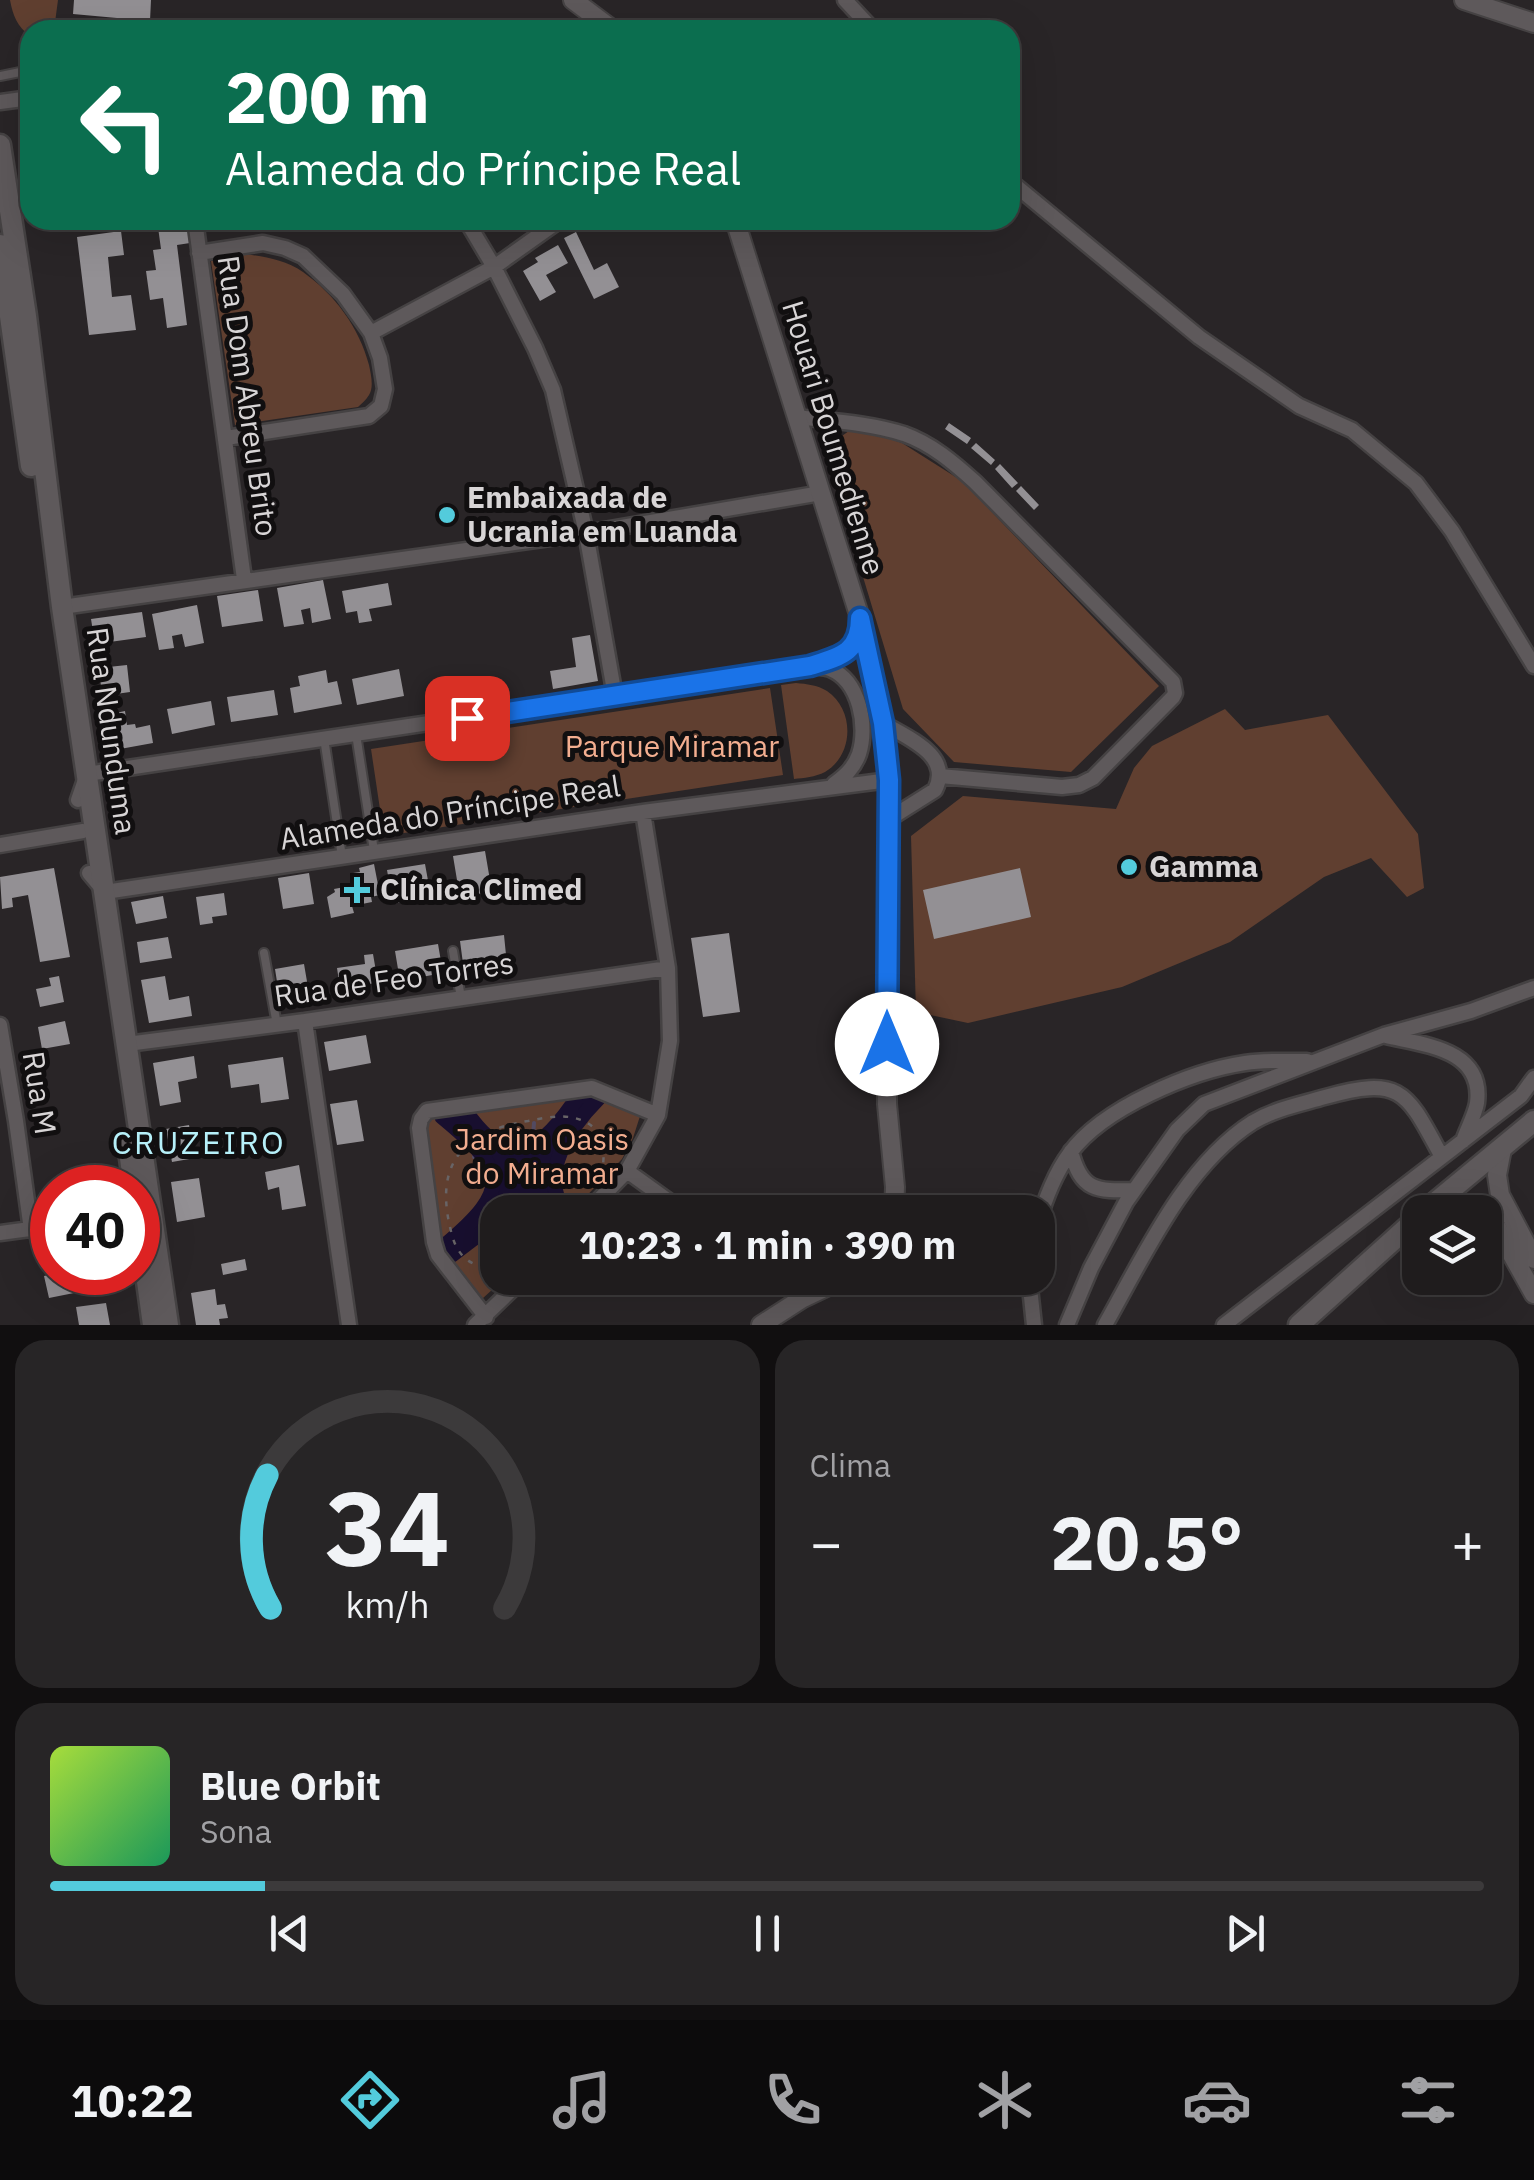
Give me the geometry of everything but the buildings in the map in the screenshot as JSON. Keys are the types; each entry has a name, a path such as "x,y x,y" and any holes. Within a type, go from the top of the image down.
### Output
{"main road":[{"name":"Rua Ndunduma","path":"0,145 62,606 168,1325"},
{"name":"Rua Ndunduma","path":"0,246 131,1165"},
{"path":"1446,1195 1534,1121"},
{"path":"1299,1325 1402,1232"},
{"path":"150,1295 154,1325"}],"street":[{"path":"573,0 600,20"},
{"path":"845,0 864,20"},
{"path":"1464,0 1534,22"},
{"path":"1020,189 1199,337 1299,406 1352,430 1416,483 1452,531 1534,666"},
{"name":"Rua Dom Abreu Brito","path":"197,230 244,580"},
{"path":"472,230 553,390 586,532 615,696"},
{"path":"371,333 494,267 546,230"},
{"name":"Houari Boumedienne","path":"739,230 860,618 883,723 889,780 887,1104 895,1195"},
{"path":"200,253 264,243 303,256 342,294 371,333 385,389 381,406 369,416 226,438"},
{"path":"796,417 904,434 950,460 1176,688 1173,697 1153,718 1092,778 1078,785 1062,787 940,776"},
{"path":"62,606 586,532 820,493"},
{"path":"78,800 87,774 810,666 841,657 855,643 860,618"},
{"path":"810,666 831,669 847,682 861,715 858,756 848,774 829,788"},
{"path":"883,723 928,751 938,764 940,776 928,796 889,819"},
{"name":"Alameda do Príncipe Real","path":"105,892 643,812 889,780"},
{"path":"597,1195 627,1172 658,1115 670,1041 668,968 643,812"},
{"path":"0,844 83,830"},
{"path":"89,873 105,892"},
{"name":"Rua de Feo Torres","path":"127,1044 668,968"},
{"path":"1067,1325 1091,1268 1134,1190 1177,1130 1204,1104 1384,1035 1471,1011 1534,988"},
{"path":"305,1021 349,1325"},
{"name":"Rua M","path":"0,1025 30,1223"},
{"path":"1384,1035 1438,1048 1466,1062 1474,1076 1477,1102 1462,1142"},
{"path":"1047,1195 1071,1151 1105,1120 1139,1100 1210,1070 1248,1062 1322,1060"},
{"path":"1224,1325 1521,1096 1534,1078"},
{"path":"507,1295 481,1321 438,1254 419,1128 422,1119 428,1112 592,1088 658,1115"},
{"path":"1104,1325 1191,1181 1228,1142 1274,1111 1349,1090 1376,1088 1398,1092 1414,1105 1442,1157"},
{"path":"1502,1149 1497,1184 1534,1259"},
{"path":"1071,1151 1076,1172 1085,1183 1100,1190 1134,1190"},
{"path":"627,1172 660,1195"},
{"path":"0,1233 30,1230"},
{"path":"1502,1235 1534,1294"},
{"path":"799,1295 803,1298"},
{"path":"762,1325 809,1295"},
{"path":"1031,1295 1034,1325"}],"lane":[{"path":"356,734 374,851"},
{"path":"324,738 342,857"},
{"path":"453,952 461,998"},
{"path":"264,953 276,1025"}],"path":[{"path":"480,1267 466,1260 452,1234 446,1186 456,1156 469,1142 514,1123 564,1116 581,1120 599,1135 603,1150 602,1173 595,1182"}],"green space":[{"path":"10,0 58,0 55,20 20,20 20,25"},
{"path":"245,254 296,268 315,281 344,313 365,351 371,377 371,392 358,407 235,425 211,261"},
{"path":"855,427 902,443 962,481 1159,686 1071,772 954,762 903,709 824,448"},
{"path":"781,685 819,687 836,699 843,709 847,732 846,744 835,764 821,774 794,779"},
{"name":"Parque Miramar","path":"770,688 783,775 384,836 371,749"},
{"name":"Gamma","path":"1225,709 1245,730 1328,715 1418,834 1424,888 1407,897 1371,858 1324,877 1230,942 1122,987 968,1023 916,1012 911,836 963,796 1116,809 1134,768 1152,746"},
{"name":"Jardim Oasis do Miramar","path":"600,1092 641,1113 622,1159 587,1195 480,1195 480,1295 486,1295 482,1299 458,1273 439,1242 426,1128 436,1115"}],"shaded area":[{"path":"579,1095 598,1099 577,1123 561,1152 556,1168 557,1195 489,1195 494,1178 483,1153 442,1117 467,1113 484,1133 513,1150 527,1148 553,1129"},
{"path":"480,1211 480,1233 452,1255 445,1245"}],"waterway":[{"path":"490,1195 493,1180 489,1166 479,1151 442,1117 467,1113 499,1145 527,1148 553,1129 579,1095 598,1099 577,1123 561,1152 556,1168 557,1195"},
{"path":"532,1148 534,1123"},
{"path":"474,1157 493,1164"},
{"path":"552,1174 587,1167"},
{"path":"480,1210 445,1245 452,1255 480,1234"}],"place":[{"name":"Embaixada de Ucrania em Luanda","path":"447,515"},
{"name":"Gamma","path":"1129,867"},
{"name":"Clínica Climed","path":"357,890"}],"district":[{"name":"CRUZEIRO","path":"199,1143"}],"route":[{"path":"467,718 810,666 841,657 855,643 860,618 883,723 889,780 887,1044"}]}
